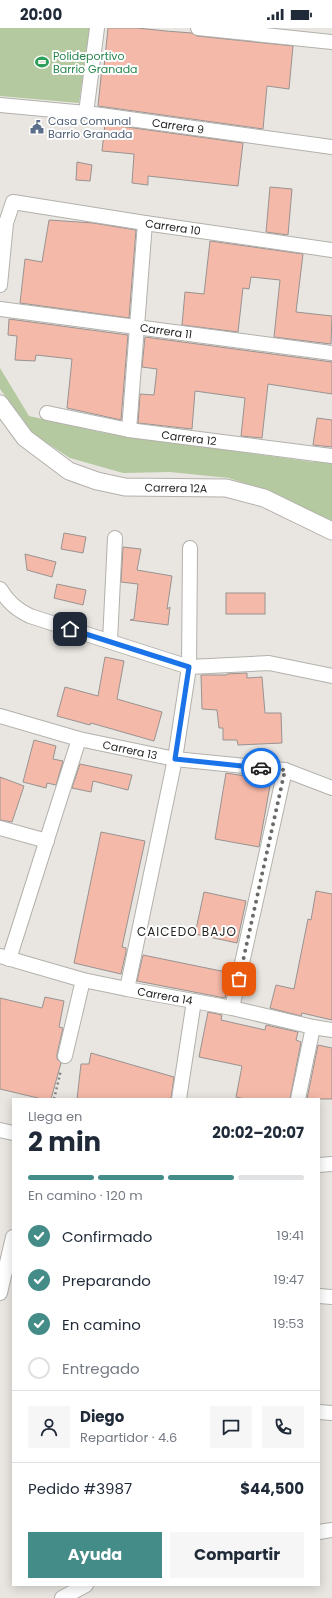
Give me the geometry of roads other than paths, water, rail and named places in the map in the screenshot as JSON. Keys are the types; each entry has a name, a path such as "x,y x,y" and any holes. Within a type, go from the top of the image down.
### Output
{"street":[{"path":"86,113 97,28"},
{"path":"198,28 332,42"},
{"name":"Carrera 9","path":"0,105 86,113 332,147"},
{"name":"Carrera 10","path":"0,285 6,223 14,202 145,223 332,250"},
{"path":"129,430 145,223"},
{"name":"Carrera 11","path":"0,309 332,353"},
{"name":"Carrera 12A","path":"0,404 25,438 70,471 97,481 125,487 226,488 264,498 332,531"},
{"name":"Carrera 12","path":"47,413 129,430 332,456"},
{"path":"110,641 115,538"},
{"path":"127,989 175,759 189,667 190,548"},
{"path":"0,590 7,601 18,610 30,616 189,667 269,663 332,676"},
{"name":"Carrera 13","path":"0,716 79,739 175,759 285,770 332,788"},
{"path":"4,958 47,841 79,739"},
{"path":"232,1008 285,770"},
{"path":"0,828 47,841"},
{"name":"Carrera 14","path":"4,958 83,980 232,1008 332,1030"},
{"path":"65,1056 83,980"},
{"path":"179,1098 194,1001"},
{"path":"298,1098 313,1027"},
{"path":"0,1130 12,1133"},
{"path":"320,1165 332,1164"},
{"path":"0,1292 9,1246"},
{"path":"320,1296 332,1297"},
{"path":"320,1412 332,1413"},
{"path":"320,1526 332,1528"},
{"path":"320,1532 332,1528"},
{"path":"62,1598 84,1586"}],"place":[{"name":"Polideportivo Barrio Granada","path":"42,62"},
{"name":"Casa Comunal Barrio Granada","path":"37,127"}],"district":[{"name":"CAICEDO BAJO","path":"187,932"}]}
